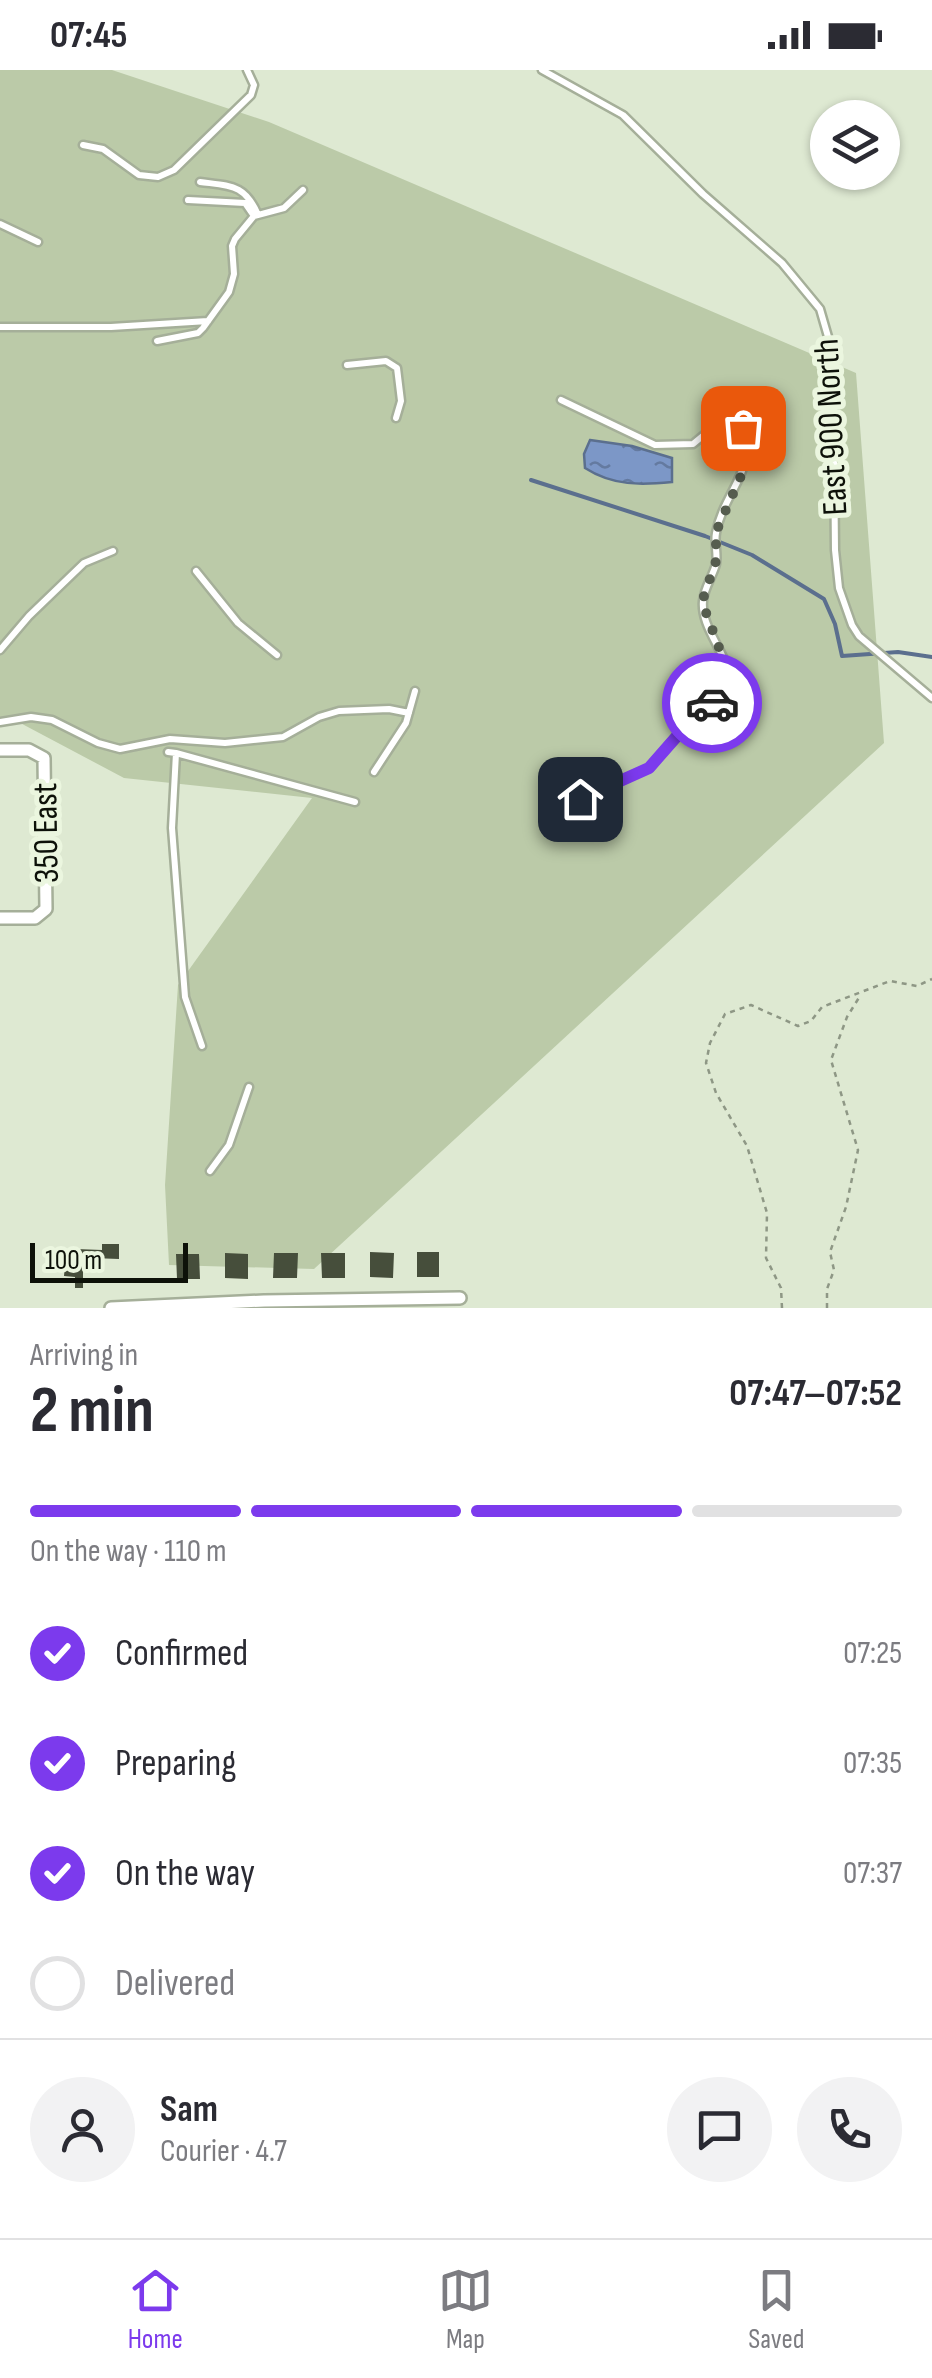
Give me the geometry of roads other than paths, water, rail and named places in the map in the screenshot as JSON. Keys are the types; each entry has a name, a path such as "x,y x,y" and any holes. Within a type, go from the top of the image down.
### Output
{"street":[{"name":"350 East","path":"0,750 28,750 44,758 46,908 34,918 0,918"},
{"path":"111,1308 407,1304 460,1298"}],"lane":[{"path":"83,145 103,150 139,175 158,177 174,170 251,95 254,85 247,70"},
{"name":"East 900 North","path":"542,70 609,106 638,128 812,296 826,323 832,354 835,550 845,609 859,636 932,698"},
{"path":"200,182 238,188 249,195 256,215"},
{"path":"157,341 198,332 209,321 229,292 234,274 232,246 256,215 284,208 303,190"},
{"path":"188,200 246,203 256,215"},
{"path":"0,224 38,242"},
{"path":"0,327 111,327 209,321"},
{"path":"347,366 386,361 396,368 401,402 396,418"},
{"path":"561,400 655,445 693,444 728,415 736,416 743,428 747,452 744,469 716,532 716,561 702,602 708,624 726,658 733,685 731,696 699,711 649,768 580,799"},
{"path":"0,650 28,616 84,563 113,551"},
{"path":"196,570 238,623 277,655"},
{"path":"374,772 410,713 414,691"},
{"path":"0,722 32,717 52,720 98,743 120,749 170,739 225,743 283,737 339,711 389,709 410,713"},
{"path":"202,1046 185,997 172,828 172,753 355,802"},
{"path":"210,1171 234,1134 249,1087"}],"water":[{"path":"590,440 632,446 672,458 672,482 627,483 596,474 585,468 584,454"}],"waterway":[{"path":"531,480 752,555 824,599 842,656 898,652 932,657"}]}
